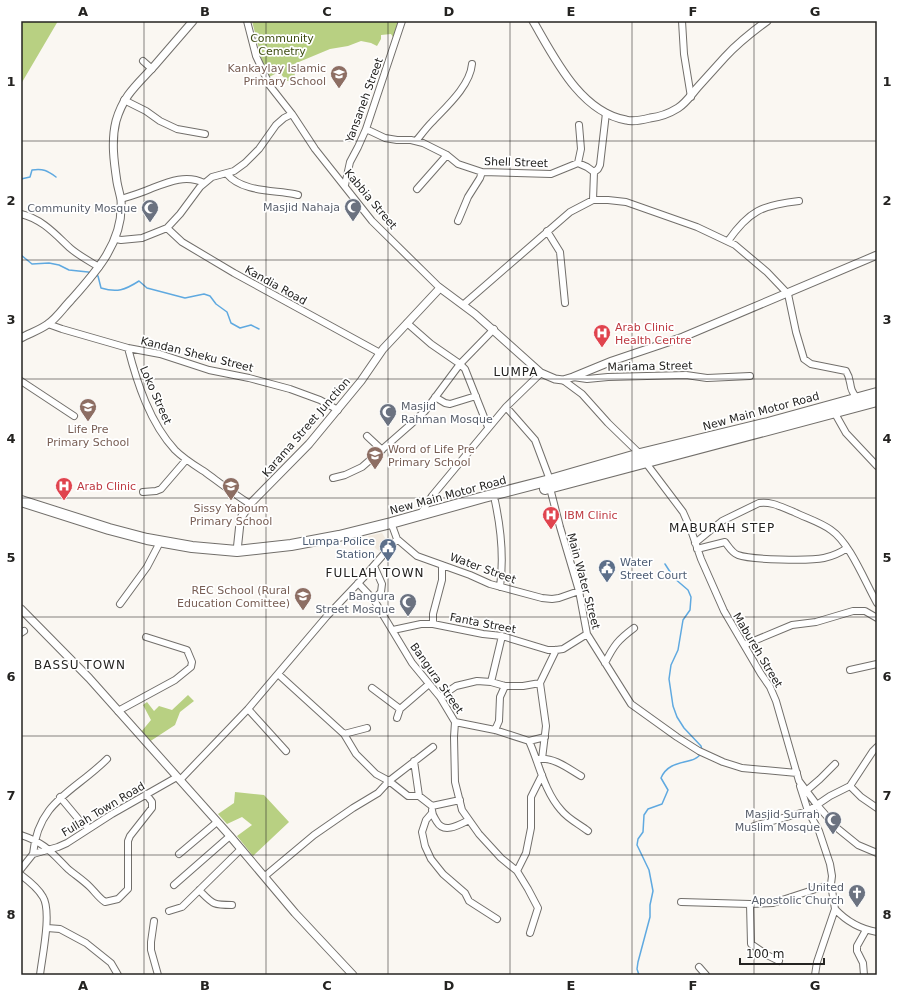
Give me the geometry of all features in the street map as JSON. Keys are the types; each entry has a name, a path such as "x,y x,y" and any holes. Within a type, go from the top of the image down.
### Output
{"highway":[{"name":"New Main Motor Road","path":"832,409 857,398 877,393"},
{"name":"New Main Motor Road","path":"21,506 105,533 158,546 192,552 237,556 292,550 393,528 495,501 550,484 768,423 877,401"},
{"name":"New Main Motor Road","path":"21,501 106,528 148,539 192,547 237,551 298,544 339,536 484,497 550,484"}],"street":[{"path":"21,338 48,324 94,275 112,249 119,227 121,199 116,172 114,136 116,122 124,100 131,90 152,69 194,21"},
{"name":"Kabbia Street","path":"247,21 256,56 270,86 292,114 315,149 372,221 440,288 464,304 542,373"},
{"name":"Yansaneh Street","path":"345,185 350,162 366,129 402,21"},
{"path":"533,21 570,82 588,101 606,113 626,120 658,117 678,108 691,97 695,90 727,55 767,21"},
{"path":"682,21 684,54 691,97"},
{"path":"143,61 152,69"},
{"path":"416,141 451,102 471,71 472,64"},
{"path":"124,100 146,111 160,121 177,130 205,134"},
{"path":"592,200 594,172 600,165 606,113"},
{"path":"116,238 121,240 142,238 167,228 204,184 212,177 227,174 245,163 260,149 276,125 284,118 292,114"},
{"path":"579,125 581,149 578,163 594,172"},
{"name":"Shell Street","path":"366,129 385,138 423,143 447,155 458,164 482,172 551,174 578,163"},
{"path":"417,189 447,155"},
{"path":"458,220 468,197 482,172"},
{"path":"227,174 231,179 262,190 298,195"},
{"path":"121,199 175,180 197,180 204,184"},
{"path":"464,304 570,212 592,200 626,202 697,227 728,241 735,245 767,272 788,294 796,332 804,359 811,364 846,371 849,376 851,392 857,398"},
{"path":"728,241 745,220 756,212 777,204 799,201"},
{"path":"21,214 39,221 58,235 70,248 99,267"},
{"name":"Kandia Road","path":"167,228 182,242 234,273 380,353"},
{"path":"547,231 560,252 564,303"},
{"path":"420,515 432,496 488,427 506,407 542,373 555,379 564,380 573,377 612,361 683,337 877,256"},
{"name":"Karama Street Junction","path":"237,551 240,523 242,516 250,504 278,477 338,410 361,381 380,353 440,288"},
{"path":"407,323 431,344 465,369 488,427"},
{"name":"Kandan Sheku Street","path":"48,324 128,348 160,354 209,370 249,378 290,389 320,400 338,410"},
{"path":"333,478 345,475 362,467 425,411 460,364 494,329"},
{"name":"Loko Street","path":"128,348 134,370 152,415 162,433 175,450 186,460 250,504"},
{"name":"Mariama Street","path":"573,377 587,379 686,375 713,378 750,376"},
{"name":"Mabureh Street","path":"564,380 582,394 643,459 683,512 724,611 770,687 776,701 799,781 837,828 864,849 877,853"},
{"path":"21,382 74,416"},
{"path":"435,397 445,403 450,404 476,396"},
{"name":"Main Water Street","path":"506,407 535,440 550,484 560,527 579,591 587,634 631,704 699,751 723,762 742,768 797,773"},
{"path":"832,409 846,433 876,465"},
{"path":"367,436 382,450"},
{"path":"143,492 161,489 186,460"},
{"path":"495,501 502,548 502,574 500,587"},
{"path":"696,546 722,521 759,503 766,502 776,504 821,524 839,536 877,603"},
{"name":"Water Street","path":"393,528 397,539 417,556 490,584 542,598 552,599 579,591"},
{"name":"Fullah Town Road","path":"33,854 67,843 146,794 178,778 248,709 327,616 397,539"},
{"path":"696,546 725,542 734,553 744,557 817,559 836,554 847,548"},
{"path":"120,604 147,567 158,546"},
{"path":"433,624 433,614 442,580 442,565"},
{"path":"374,566 382,584 381,592 374,600"},
{"name":"Bangura Street","path":"358,583 374,600 412,663 440,697 455,722 455,782 462,810 479,834 501,858 517,871 528,889 538,908 530,933"},
{"path":"21,610 89,678 230,836 295,913 353,975"},
{"path":"744,645 792,625 827,619 859,610 865,611 877,618"},
{"name":"Fanta Street","path":"393,630 415,625 433,624 483,634 502,636 548,650 556,650"},
{"path":"606,663 615,644 620,638 634,628"},
{"path":"587,634 563,649 556,650 540,683 546,726 540,759 542,775 560,809 588,831"},
{"path":"492,682 502,636"},
{"path":"118,711 175,680 192,667 188,650 146,637"},
{"path":"850,670 877,664"},
{"path":"278,674 344,734 356,754 376,774 389,781 408,796 419,796 432,806 460,800"},
{"path":"440,697 456,686 477,681 492,682 505,686 523,686 540,683"},
{"path":"397,718 400,709 429,684"},
{"path":"495,730 499,720 500,697 505,686"},
{"path":"372,688 400,709"},
{"path":"248,709 286,752"},
{"path":"455,722 495,730 529,741 545,737"},
{"path":"344,734 367,728"},
{"path":"529,741 540,759 557,762 581,776"},
{"path":"265,876 314,835 378,793 389,781 432,747"},
{"path":"754,826 808,811 830,796 850,786 877,747"},
{"path":"21,869 33,854 34,839 41,822 53,804 107,759"},
{"path":"414,761 419,796"},
{"path":"806,790 835,764"},
{"path":"517,871 526,853 531,828 531,798 542,775"},
{"path":"799,781 808,811 819,831 830,864 832,876 831,884 835,909 815,975"},
{"path":"850,786 861,797 877,808"},
{"path":"21,835 34,839 49,848 70,870 90,887 101,900 105,902 118,899 128,889 128,842 130,836 152,808 152,802 146,794"},
{"path":"60,797 80,821 89,828"},
{"path":"432,806 432,813 440,826 443,828 454,827 469,820"},
{"path":"432,813 426,820 422,832 425,846 431,859 443,874 465,893 469,901 497,919"},
{"path":"179,854 217,822"},
{"path":"174,885 230,836"},
{"path":"169,911 182,907 241,849"},
{"path":"21,875 38,890 44,898 47,928 40,975"},
{"path":"681,902 750,904 780,901 831,884"},
{"path":"199,890 213,904 232,905"},
{"path":"750,904 751,944 779,962"},
{"path":"835,909 848,922 866,930 877,932"},
{"path":"154,921 151,950 158,975"},
{"path":"47,928 60,929 86,943 112,963 118,975"},
{"path":"864,975 863,963 857,951 857,946 866,930"},
{"path":"699,967 706,975"}],"shaded area":[{"path":"382,533 389,544 381,552 376,549 368,536"}],"green space":[{"path":"21,21 58,21 21,84"},
{"name":"Community Cemetry","path":"252,21 400,21 395,40 391,34 381,35 381,39 377,46 361,41 348,46 330,49 294,64 295,79 287,81 279,72 269,77 262,61"},
{"path":"188,695 194,701 180,712 175,725 149,742 141,732 151,720 143,705 147,702 154,711 159,706 172,710"},
{"path":"235,792 264,795 289,822 253,856 237,836 252,825 242,817 227,824 218,814 234,803"}],"waterway":[{"path":"21,179 30,177 32,170 36,169 45,170 56,177"},
{"path":"21,255 32,264 49,263 59,265 69,270 91,273"},
{"path":"95,275 98,276 101,288 107,290 121,290 139,281 147,288 185,298 204,294 210,296 216,304 227,312 231,323 240,328 251,325 259,329"},
{"path":"665,564 674,578 688,590 691,597 690,610 683,620 678,650 671,665 669,679 673,706 677,717 684,728 701,746 702,750"},
{"path":"639,975 637,969 638,962 650,917 650,905 653,891 649,870 637,845 638,839 643,832 644,815 648,809 662,804 668,790 661,778 665,771 676,764 698,757 701,753"}],"place":[{"name":"Kankaylay Islamic Primary School","path":"339,89"},
{"name":"Masjid Nahaja","path":"353,222"},
{"name":"Community Mosque","path":"150,223"},
{"name":"Arab Clinic Health Centre","path":"602,348"},
{"name":"Life Pre Primary School","path":"88,422"},
{"name":"Masjid Rahman Mosque","path":"388,427"},
{"name":"Word of Life Pre Primary School","path":"375,470"},
{"name":"Arab Clinic","path":"64,501"},
{"name":"Sissy Yaboum Primary School","path":"231,501"},
{"name":"IBM Clinic","path":"551,530"},
{"name":"Lumpa Police Station","path":"388,562"},
{"name":"Water Street Court","path":"607,583"},
{"name":"REC School (Rural Education Comittee)","path":"303,611"},
{"name":"Bangura Street Mosque","path":"408,617"},
{"name":"Masjid Surrah Muslim Mosque","path":"833,835"},
{"name":"United Apostolic Church","path":"857,908"}],"district":[{"name":"LUMPA","path":"516,372"},
{"name":"MABURAH STEP","path":"722,528"},
{"name":"FULLAH TOWN","path":"375,573"},
{"name":"BASSU TOWN","path":"80,665"}]}
